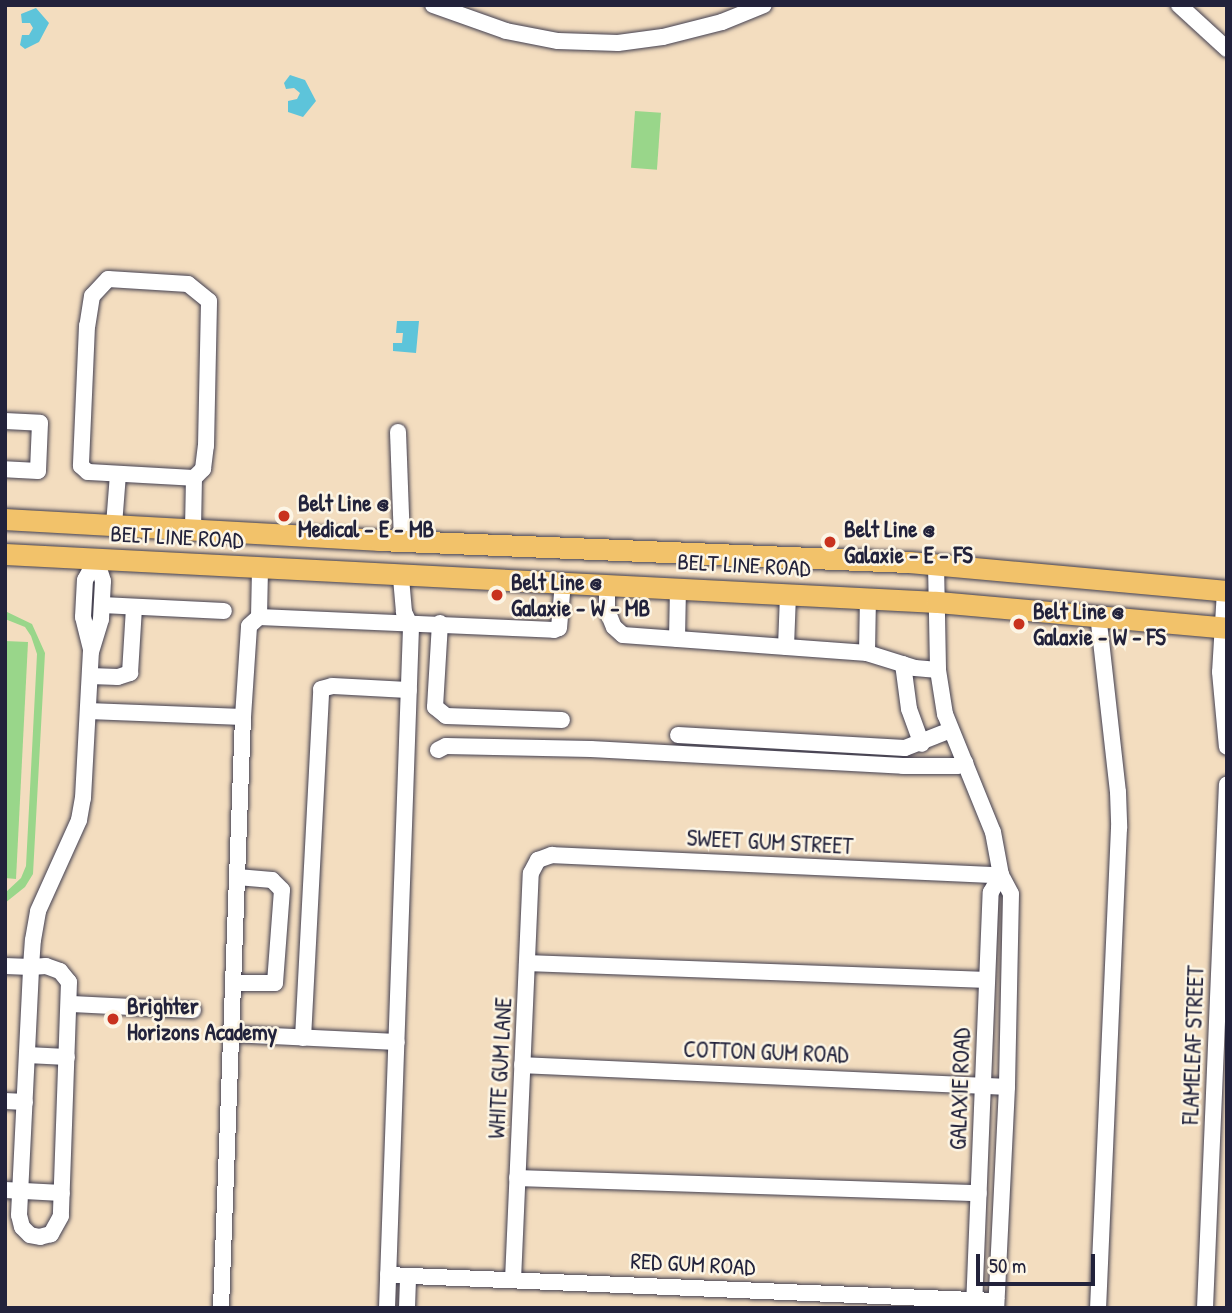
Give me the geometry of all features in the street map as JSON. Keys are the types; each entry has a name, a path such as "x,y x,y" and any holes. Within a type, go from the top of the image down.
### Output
{"main road":[{"name":"BELT LINE ROAD","path":"5,519 936,564 1226,591"},
{"path":"96,560 114,525"},
{"path":"401,576 402,540"},
{"name":"BELT LINE ROAD","path":"5,554 937,602 1098,614 1225,628"}],"street":[{"path":"433,5 506,31 558,41 618,43 663,37 722,22 764,5"},
{"path":"1179,5 1227,49"},
{"path":"193,529 194,478 203,469 205,446 209,301 188,284 108,279 92,296 87,326 81,466 88,472 194,478"},
{"path":"5,421 40,423 38,471 5,470"},
{"path":"398,432 402,540"},
{"path":"114,525 118,474"},
{"path":"5,967 31,967 46,966 60,971 69,982 62,1193 58,1226 51,1234 40,1237 30,1235 22,1227 13,1191 22,1146 31,967 38,911 79,820 91,652 102,605 103,581 96,560"},
{"path":"91,652 83,617 85,580 96,560"},
{"name":"GALAXIE ROAD","path":"936,564 938,670 951,730 993,832 1001,876 1011,894 1007,1087 996,1304"},
{"path":"259,617 260,568"},
{"path":"387,1308 409,690 409,621 404,612 401,576"},
{"path":"221,1308 248,626 259,617 409,621 554,630 559,628 563,582"},
{"path":"607,584 607,610 614,627 623,635 867,653 902,664 938,670"},
{"path":"677,639 678,588"},
{"path":"1226,591 1221,699 1227,747"},
{"path":"786,647 788,594"},
{"path":"867,653 868,598"},
{"path":"102,605 224,611"},
{"path":"90,676 118,677 130,673 134,607"},
{"path":"1098,614 1118,792 1119,828 1098,1308"},
{"path":"440,623 435,707 446,716 562,720"},
{"path":"902,664 909,709 922,744"},
{"path":"303,1038 321,689 332,686 409,690"},
{"path":"88,711 243,717"},
{"path":"678,735 905,748 922,744 951,730"},
{"path":"438,750 446,746 591,750 903,766 957,766 964,762"},
{"name":"FLAMELEAF STREET","path":"1205,1308 1221,1073 1227,784"},
{"name":"SWEET GUM STREET","path":"538,860 552,855 1001,876"},
{"name":"WHITE GUM LANE","path":"513,1280 531,873 538,860"},
{"name":"GALAXIE ROAD","path":"975,1304 990,892 1001,876"},
{"path":"233,983 275,983 282,890 272,880 237,877"},
{"path":"527,963 987,980"},
{"path":"70,1004 193,1010"},
{"path":"231,1034 397,1042"},
{"path":"27,1055 67,1057"},
{"name":"COTTON GUM ROAD","path":"523,1065 1007,1087"},
{"path":"5,1101 24,1102"},
{"path":"5,1145 22,1146"},
{"path":"517,1178 979,1193"},
{"path":"13,1191 62,1193"},
{"name":"RED GUM ROAD","path":"388,1275 996,1304"},
{"path":"407,1308 408,1276"}],"green space":[{"path":"635,111 661,113 657,170 631,168"},
{"path":"5,611 32,624 45,653 33,874 25,887 5,903 5,893 21,878 26,866 37,654 25,627 5,619"},
{"path":"5,641 28,642 16,879 5,878"}],"water":[{"path":"36,8 49,23 39,42 25,49 20,45 22,35 29,35 33,28 30,23 22,23 21,14"},
{"path":"290,75 305,80 316,101 303,117 288,112 288,101 297,99 300,93 294,88 286,89 284,83"},
{"path":"397,321 419,321 416,353 393,351 393,343 402,343 403,333 396,333"}],"place":[{"name":"Belt Line @ Medical - E - MB","path":"284,516"},
{"name":"Belt Line @ Galaxie - E - FS","path":"830,542"},
{"name":"Belt Line @ Galaxie - W - MB","path":"497,595"},
{"name":"Belt Line @ Galaxie - W - FS","path":"1019,624"},
{"name":"Brighter Horizons Academy","path":"113,1019"}]}
